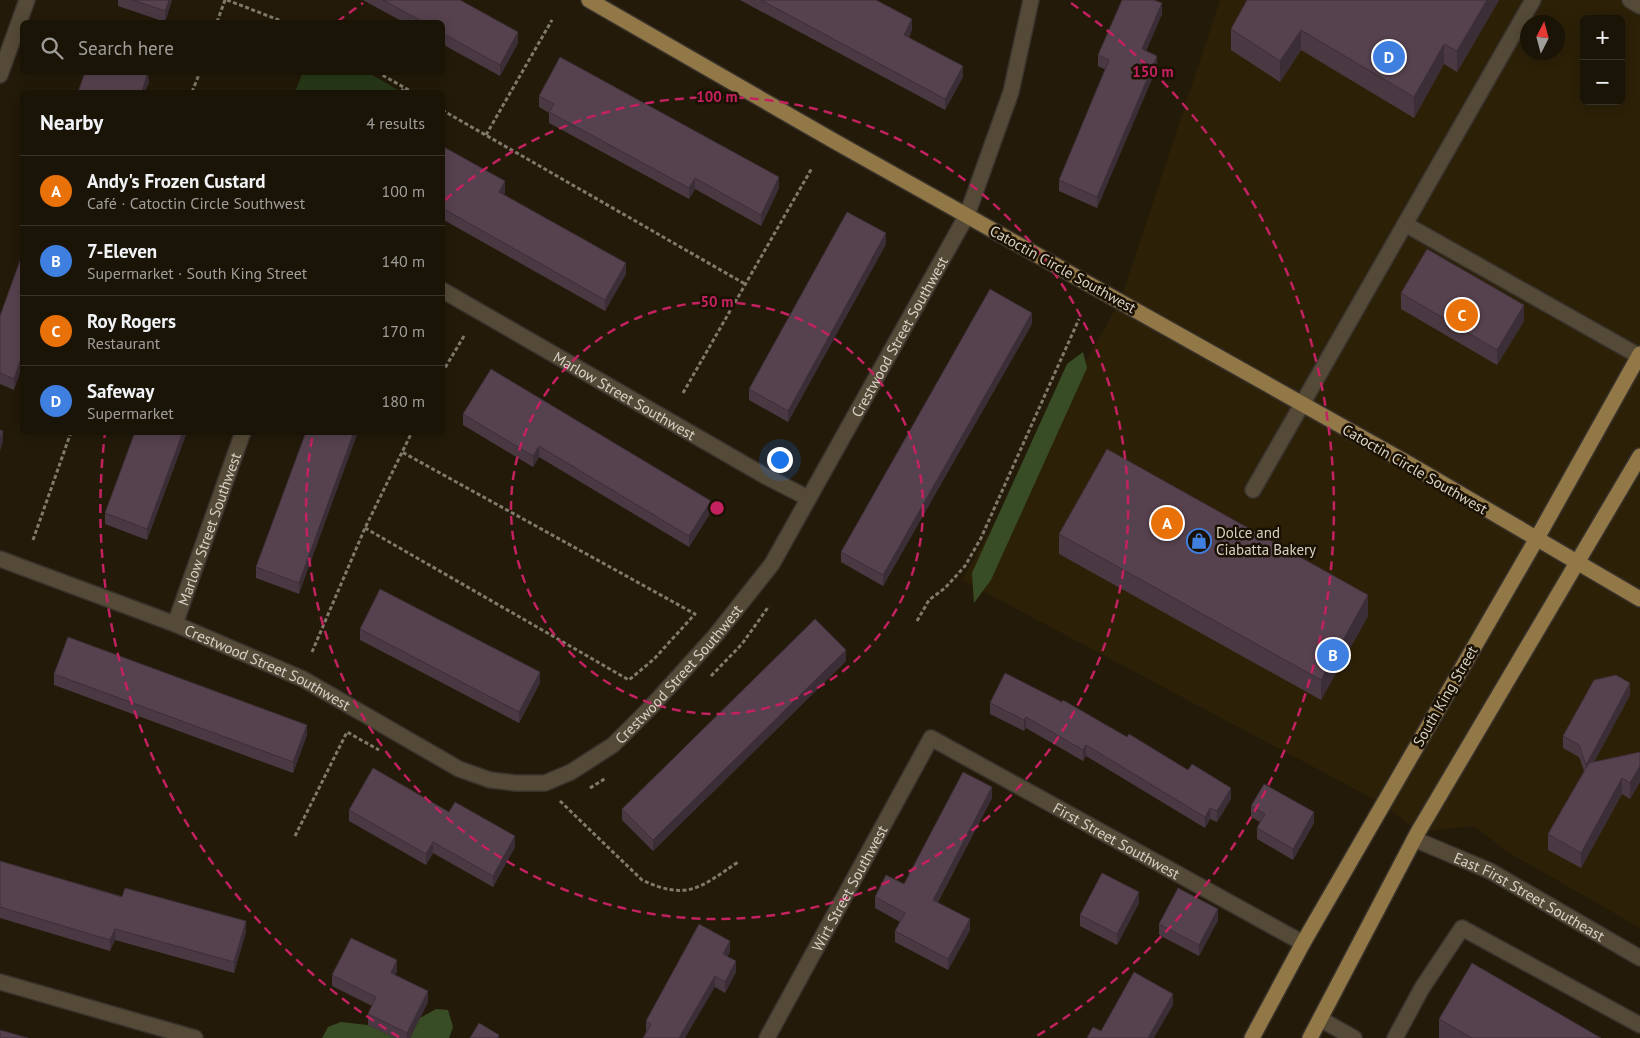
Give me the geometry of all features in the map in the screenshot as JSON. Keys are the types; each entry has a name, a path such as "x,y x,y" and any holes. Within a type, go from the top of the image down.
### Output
{"main road":[{"name":"Catoctin Circle Southwest","path":"589,0 834,142 1302,403 1640,599"},
{"name":"South King Street","path":"1252,1038 1302,944 1536,540 1640,355"},
{"path":"1310,1038 1414,839 1640,456"}],"street":[{"path":"0,75 26,0"},
{"name":"Crestwood Street Southwest","path":"0,559 175,624 303,680 459,769 490,780 545,783 571,772 613,745 657,701 716,636 772,564 967,215 1011,92 1031,0"},
{"path":"1252,490 1534,0"},
{"path":"1630,0 1640,6"},
{"path":"1405,224 1640,355"},
{"name":"Marlow Street Southwest","path":"445,292 765,476 808,498"},
{"name":"Marlow Street Southwest","path":"175,624 242,435"},
{"name":"First Street Southwest","path":"931,738 1302,944"},
{"name":"Wirt Street Southwest","path":"767,1038 931,738"},
{"name":"East First Street Southeast","path":"1414,839 1490,871 1640,958"},
{"path":"1395,1038 1422,988 1462,928 1640,1025"},
{"path":"0,982 195,1038"},
{"path":"1320,1019 1354,1038"}],"path":[{"path":"218,20 226,0 279,20"},
{"path":"486,135 552,20"},
{"path":"193,90 199,75"},
{"path":"382,75 408,90"},
{"path":"445,112 745,284"},
{"path":"683,393 812,168"},
{"path":"918,621 929,600 945,588 966,566 1080,319"},
{"path":"445,369 464,336"},
{"path":"33,540 70,435"},
{"path":"312,652 365,528 410,435"},
{"path":"365,528 629,680 654,658 694,614 402,452"},
{"path":"709,678 742,644 775,598"},
{"path":"295,836 347,732 388,755"},
{"path":"582,791 613,773"},
{"path":"552,802 568,797"},
{"path":"560,801 642,880 658,887 675,891 690,890 706,884 738,862"}],"shaded area":[{"path":"1220,0 1640,0 1640,928 1506,851 1474,826 1418,832 1383,804 962,580 1120,301"}],"green space":[{"path":"302,75 372,75 398,90 296,90"},
{"path":"1083,352 1087,368 991,580 974,603 972,573 1067,364"},
{"path":"436,1009 448,1010 453,1027 449,1038 410,1038 420,1018"},
{"path":"341,1022 368,1025 395,1038 322,1038 328,1027"}],"building":[{"path":"133,0 169,0 165,11"},
{"path":"383,0 460,0 518,32 500,65 445,35 445,20 419,20"},
{"path":"761,0 876,0 912,19 904,35 963,66 945,99"},
{"path":"1122,0 1154,0 1162,3 1142,49 1157,56 1097,197 1059,180 1109,60 1098,55"},
{"path":"1247,0 1487,0 1457,51 1444,44 1414,97 1301,30 1280,61 1231,29"},
{"path":"560,57 779,177 761,215 695,178 689,188 549,112 554,104 539,96"},
{"path":"84,75 147,75 143,90 79,90"},
{"path":"445,148 505,181 499,192 626,263 605,300 445,210"},
{"path":"847,212 886,233 788,411 749,389"},
{"path":"1427,249 1524,305 1497,350 1401,293"},
{"path":"20,261 20,362 14,379 0,373 0,316"},
{"path":"990,289 1032,313 883,575 841,552"},
{"path":"491,369 711,501 689,536 539,446 533,456 463,414"},
{"path":"134,435 182,435 147,529 105,513"},
{"path":"305,435 353,435 299,583 256,567"},
{"path":"1107,449 1368,595 1321,680 1059,534"},
{"path":"380,589 540,672 519,712 360,629"},
{"path":"815,619 846,650 653,840 622,809"},
{"path":"68,637 307,725 293,762 54,674"},
{"path":"1005,673 1062,702 1063,700 1127,737 1129,734 1188,770 1192,764 1231,788 1217,811 1210,808 1205,817 1086,745 1083,750 1026,717 1024,720 990,703"},
{"path":"1616,675 1630,683 1586,765 1579,745 1563,736 1594,680"},
{"path":"1640,752 1640,766 1630,783 1622,778 1581,853 1548,834 1589,763"},
{"path":"373,768 449,812 455,802 515,836 493,876 433,842 426,854 349,810"},
{"path":"963,772 992,787 933,900 970,919 948,959 895,931 905,913 875,897 886,875 904,884"},
{"path":"1264,784 1314,812 1293,849 1257,828 1265,814 1251,806"},
{"path":"0,861 122,897 125,888 246,921 234,962 115,929 110,940 0,907"},
{"path":"1102,873 1139,892 1117,934 1080,915"},
{"path":"1178,888 1218,909 1199,945 1159,924"},
{"path":"699,924 730,941 723,954 736,961 725,982 715,976 679,1038 643,1038 651,1024 646,1021"},
{"path":"351,938 397,960 391,973 428,991 407,1033 368,1014 376,997 332,975"},
{"path":"1472,963 1601,1038 1472,1038 1439,1019"},
{"path":"1134,972 1173,994 1148,1038 1087,1038 1093,1027 1101,1031"},
{"path":"479,1023 499,1035 498,1038 470,1038"},
{"path":"0,1030 28,1038 0,1038"}],"place":[{"name":"Safeway","path":"1389,57"},
{"name":"Roy Rogers","path":"1462,315"},
{"name":"Andy's Frozen Custard","path":"1167,523"},
{"name":"Dolce and Ciabatta Bakery","path":"1199,541"},
{"name":"7-Eleven","path":"1333,655"}]}
